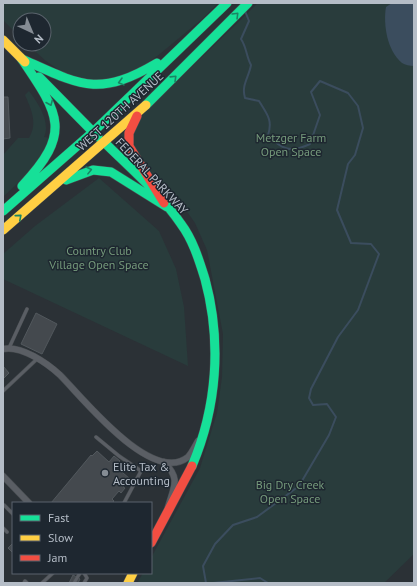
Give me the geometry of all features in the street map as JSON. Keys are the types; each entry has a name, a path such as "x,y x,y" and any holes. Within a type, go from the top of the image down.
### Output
{"main road":[{"name":"WEST 120TH AVENUE","path":"3,211 93,132 227,3"},
{"name":"WEST 120TH AVENUE","path":"3,230 142,109 248,3"},
{"path":"3,40 21,58 47,96 55,118 56,129 51,150 45,162 3,203"},
{"path":"21,58 75,82 109,85 125,82 140,75 179,49"},
{"name":"FEDERAL PARKWAY","path":"21,58 104,142 181,224 191,240 206,284 214,316 217,340 216,369 206,428 197,457 152,541"},
{"path":"142,109 129,132 128,145 166,207"},
{"path":"54,186 88,169 102,169 111,172 166,207"}],"street":[{"path":"6,348 37,359 60,375 108,426 127,442 145,454 164,462 174,473 176,482 164,518"},
{"path":"164,462 181,461 189,456 206,428"},
{"path":"3,476 28,502"}],"lane":[{"path":"6,348 27,309"},
{"path":"3,391 37,359"},
{"path":"96,437 109,449 141,471 125,502"},
{"path":"4,505 12,513"},
{"path":"3,528 7,532"},
{"path":"42,583 52,574"},
{"path":"74,583 79,574"},
{"path":"84,583 87,578 85,574"}],"green space":[{"path":"3,3 218,3 202,19 132,75 94,82 65,74 36,52 52,52 52,12 12,12 12,29 3,20"},
{"name":"Metzger Farm Open Space","path":"258,3 414,3 414,554 384,583 137,583 142,574 152,574 152,556 200,468 217,413 222,377 223,334 207,250 195,223 176,196 123,145 121,135"},
{"path":"29,91 40,107 45,119 46,131 44,137 51,138 39,163 3,197 3,155 18,138 29,138 32,132 33,116 25,95"},
{"name":"Country Club Village Open Space","path":"99,178 159,231 176,269 184,307 188,366 3,279 3,254 35,226"}],"water":[{"path":"392,3 414,3 414,66 402,63 397,58 387,37 385,21 386,7"}],"building":[{"path":"3,97 8,97 10,138 3,139"},
{"path":"36,313 57,324 42,354 21,344"},
{"path":"3,366 9,373 3,379"},
{"path":"97,451 109,462 114,456 120,461 115,466 130,479 123,487 125,488 121,493 119,491 112,499 114,501 113,502 52,502 91,455 92,456"},
{"path":"12,544 12,552 8,548"},
{"path":"73,575 80,579 78,583 69,583"}],"waterway":[{"path":"206,583 203,566 215,544 233,525 257,517 299,486 329,435 336,417 327,404 313,405 309,398 311,389 338,337 358,310 379,254 371,244 351,243 337,210 348,164 355,155 363,128 358,106 348,93 320,81 311,92 320,115 310,144 292,149 282,147 273,140 268,135 270,125 268,117 259,101 245,98 244,89 251,65 241,39 249,21 245,11"},
{"path":"213,583 260,578 268,583"}],"traffic: fast":[{"path":"3,211 93,132 227,3"},
{"path":"146,105 248,3"},
{"path":"21,58 44,94 51,109 55,123 54,137 49,151 22,186"},
{"path":"22,59 59,76 89,84 104,84 119,81 137,74 157,63"},
{"path":"39,77 98,137"},
{"path":"104,142 154,191 173,213 192,243 205,279 214,326 214,374 212,398 207,421 192,466"},
{"path":"66,180 93,170 111,172 167,207"}],"traffic: slow":[{"path":"3,40 25,62"},
{"path":"3,230 146,105"},
{"path":"128,583 132,574"}],"traffic: jam":[{"path":"137,116 129,133 129,146 164,203"},
{"path":"152,541 192,466"}],"place":[{"name":"Elite Tax & Accounting","path":"105,473"}],"park label":[{"name":"Big Dry Creek Open Space","path":"290,491"}]}
